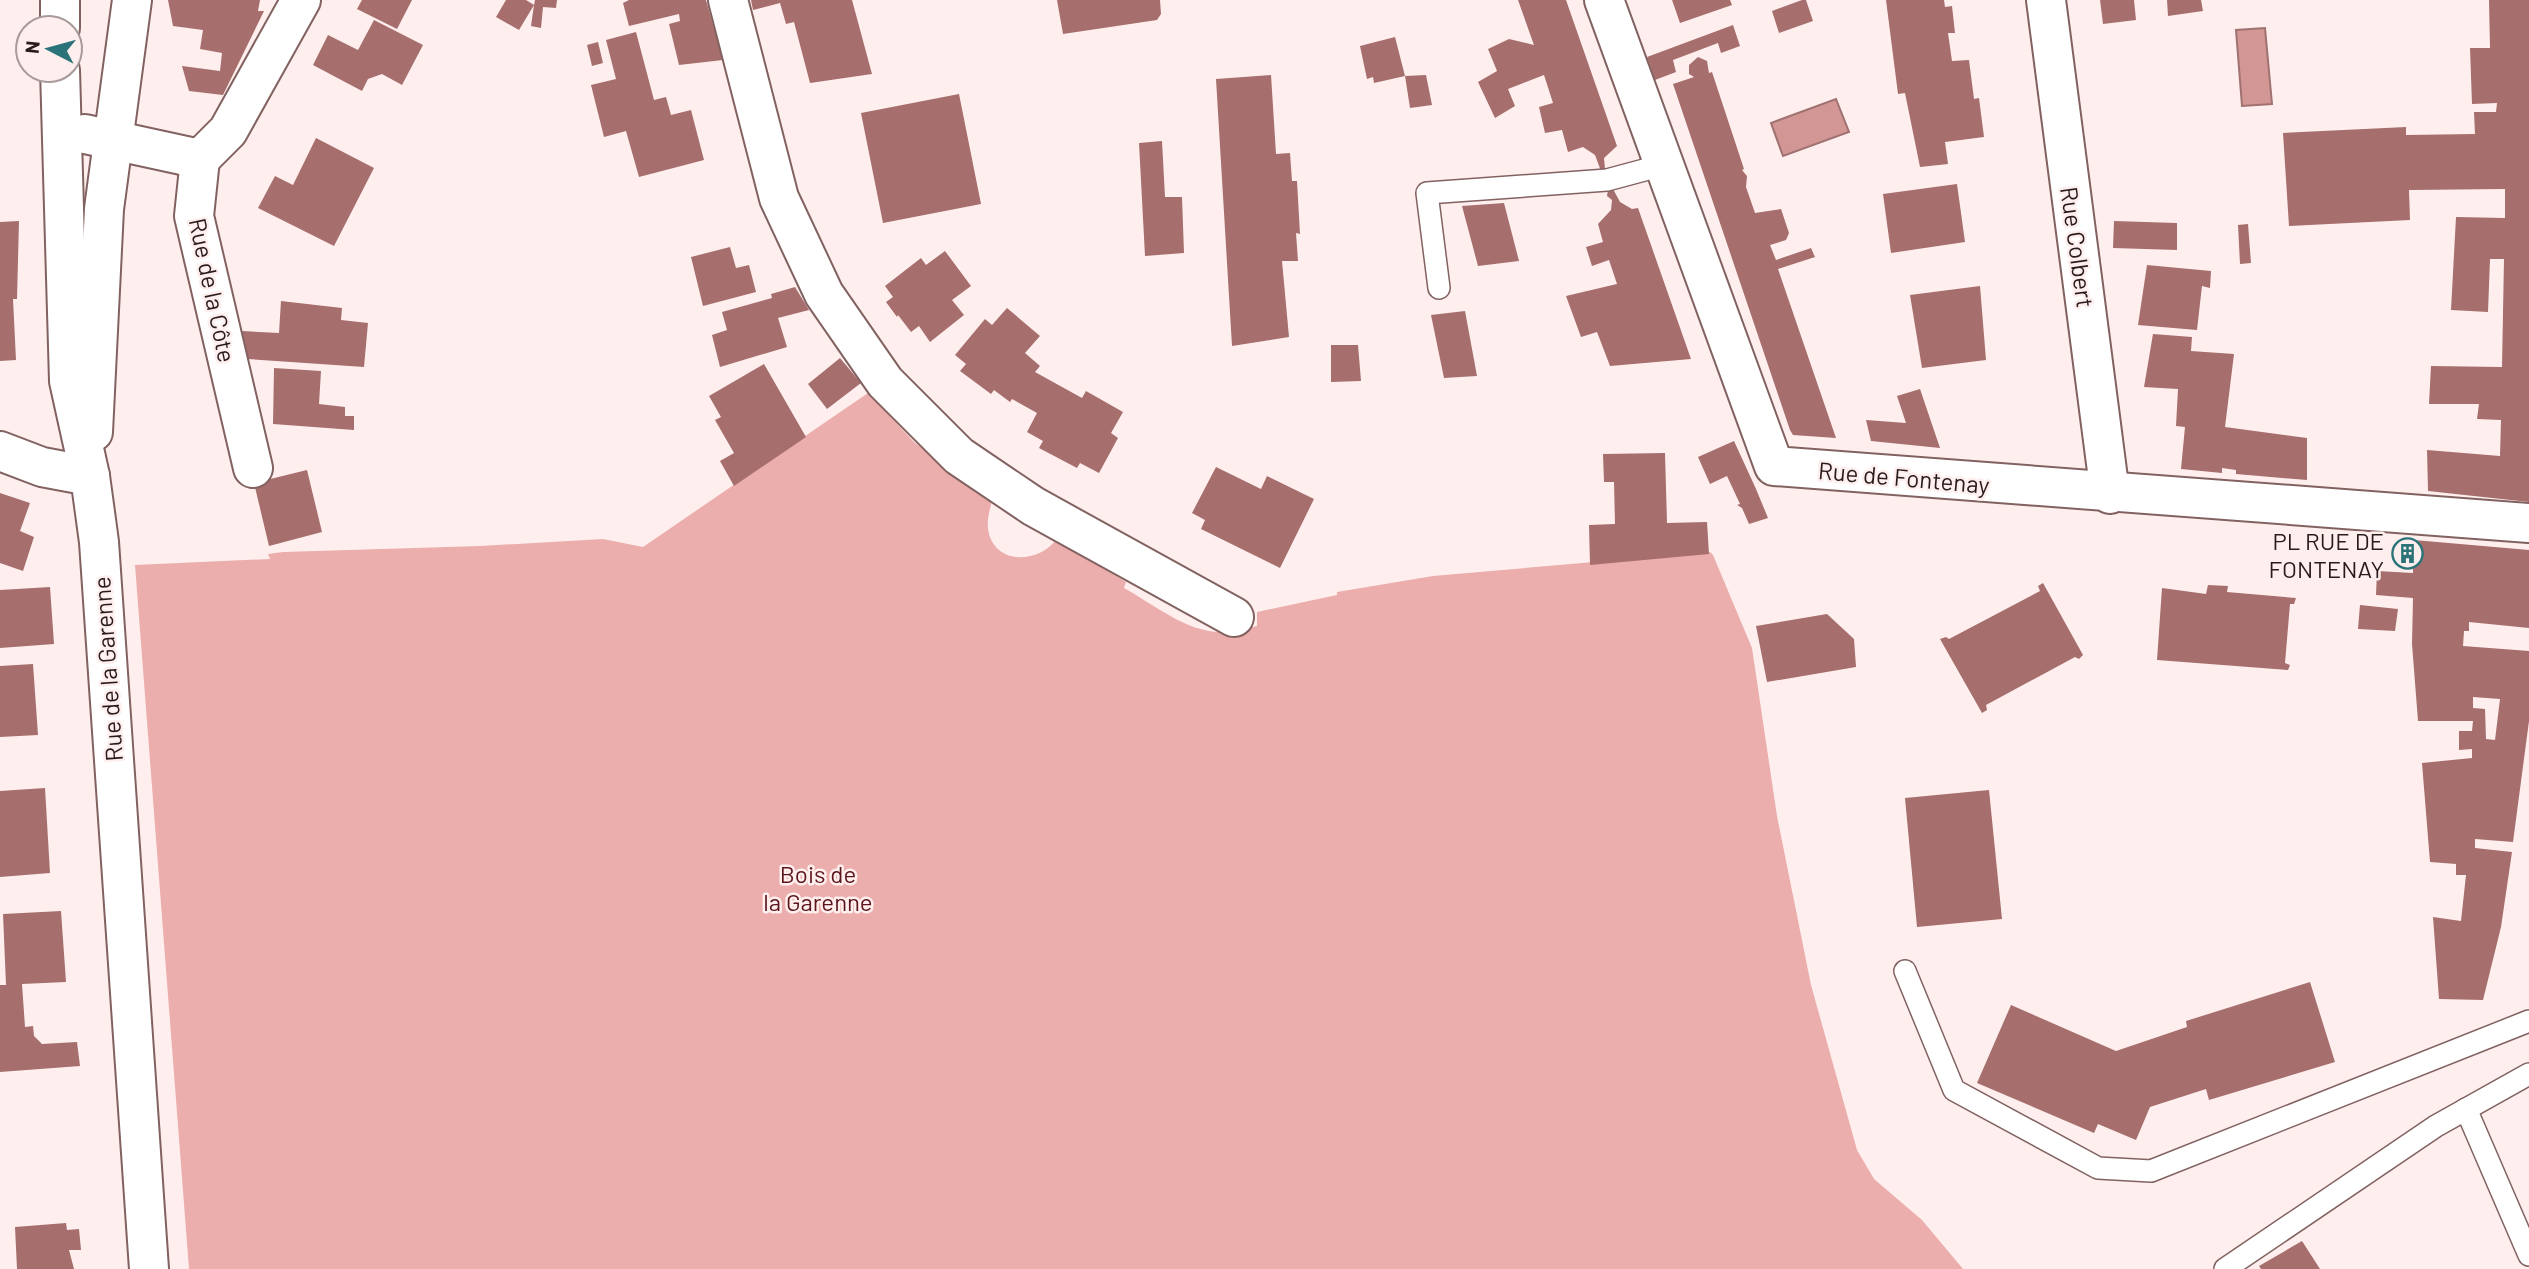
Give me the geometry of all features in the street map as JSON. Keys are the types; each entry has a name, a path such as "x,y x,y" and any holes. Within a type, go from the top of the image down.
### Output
{"street":[{"path":"0,451 42,467 90,476 104,209 111,139 132,0"},
{"path":"59,130 200,159 228,131 300,0"},
{"path":"728,0 779,198 824,294 885,382 959,456 1033,506 1234,617"},
{"name":"Rue de Fontenay","path":"1604,0 1774,466 2110,494 2529,523"},
{"name":"Rue Colbert","path":"2046,0 2110,494"},
{"name":"Rue de la Garenne","path":"60,84 59,130 69,381 90,476 99,542 149,1269"},
{"name":"Rue de la Côte","path":"200,159 194,216 253,468"}],"lane":[{"path":"1439,288 1427,193 1607,180 1663,165"},
{"path":"1905,971 1954,1090 2098,1168 2151,1171 2529,1021"},
{"path":"2225,1269 2466,1109 2529,1074"},
{"path":"2466,1109 2529,1255"}],"green space":[{"name":"Bois de la Garenne","path":"868,393 914,442 992,501 988,530 1001,552 1010,556 1030,556 1040,553 1056,540 1126,582 1124,588 1159,609 1185,623 1211,631 1228,632 1257,626 1257,612 1337,595 1337,592 1433,576 1710,552 1752,648 1777,816 1811,985 1857,1150 1874,1179 1922,1220 1963,1269 189,1269 135,565 270,559 268,554 283,552 603,539 643,547"}],"shaded area":[{"path":"2265,28 2272,104 2242,106 2236,30"},
{"path":"1836,99 1849,132 1783,156 1771,123"}],"building":[{"path":"168,0 260,0 258,11 264,11 223,95 189,91 182,66 220,71 222,53 200,49 203,30 173,26"},
{"path":"362,0 412,0 397,29 357,9"},
{"path":"506,0 526,0 534,5 519,30 496,17"},
{"path":"535,0 557,0 556,8 543,7 541,28 531,26"},
{"path":"629,0 706,0 723,60 679,65 669,24 680,21 679,14 629,26 623,3"},
{"path":"751,0 852,0 872,74 810,83 794,22 786,24 780,3 753,10"},
{"path":"1057,0 1160,0 1161,14 1157,20 1063,34"},
{"path":"1518,0 1566,0 1617,146 1604,158 1605,169 1601,171 1595,155 1583,147 1568,152 1562,130 1545,133 1539,107 1553,103 1544,75 1508,89 1515,106 1495,118 1478,82 1497,71 1488,49 1509,39 1534,45"},
{"path":"1672,0 1730,0 1732,5 1680,23"},
{"path":"1806,0 1813,21 1779,33 1772,11"},
{"path":"1886,0 1944,0 1945,7 1952,6 1955,33 1948,33 1952,61 1969,60 1974,99 1979,98 1984,137 1945,142 1948,164 1920,167 1905,93 1898,94"},
{"path":"2100,0 2134,0 2136,20 2103,24"},
{"path":"2167,0 2201,0 2203,11 2168,16"},
{"path":"2489,0 2529,0 2529,502 2428,491 2427,450 2500,456 2501,420 2477,419 2479,404 2429,404 2431,366 2502,367 2504,259 2490,259 2488,312 2451,310 2456,217 2505,218 2505,189 2409,190 2410,220 2289,226 2283,133 2406,127 2406,135 2475,134 2474,112 2496,112 2497,103 2472,104 2470,48 2490,48"},
{"path":"374,20 423,45 402,85 382,74 368,79 362,91 313,65 328,35 358,50"},
{"path":"1733,25 1740,46 1721,53 1718,43 1673,60 1676,72 1655,80 1647,57"},
{"path":"636,32 654,100 666,97 671,115 691,110 704,160 639,177 626,131 604,137 591,85 616,79 606,40"},
{"path":"1395,37 1405,76 1374,83 1373,77 1367,79 1360,46"},
{"path":"598,42 603,63 592,66 587,45"},
{"path":"1698,57 1707,61 1709,73 1712,72 1744,169 1742,170 1747,176 1746,187 1755,213 1781,209 1789,233 1786,240 1770,245 1776,260 1811,248 1815,257 1778,269 1836,438 1793,435 1790,430 1673,84 1694,77 1689,74 1689,65"},
{"path":"1271,75 1276,154 1290,153 1292,181 1297,181 1300,234 1296,233 1298,261 1282,261 1289,337 1232,346 1216,79"},
{"path":"1426,75 1432,105 1410,108 1405,76"},
{"path":"959,94 981,204 883,223 861,113"},
{"path":"316,138 374,168 334,246 258,208 275,176 293,185"},
{"path":"1162,141 1165,197 1182,197 1184,253 1145,256 1139,143"},
{"path":"1957,184 1965,242 1891,253 1883,194"},
{"path":"1613,189 1620,202 1632,209 1638,208 1691,359 1610,366 1597,332 1581,337 1566,296 1617,284 1609,260 1592,266 1586,247 1603,242 1598,224 1611,210 1612,200 1607,196 1608,190"},
{"path":"1504,203 1519,261 1478,266 1462,206"},
{"path":"19,221 17,299 13,299 16,360 0,361 0,222"},
{"path":"2114,221 2177,223 2177,250 2113,248"},
{"path":"2248,224 2251,263 2240,264 2238,225"},
{"path":"730,247 736,268 749,265 756,292 703,306 691,257"},
{"path":"945,251 971,286 952,300 964,315 930,342 919,326 911,332 898,315 897,317 886,302 893,297 885,286 921,258 926,265"},
{"path":"2147,265 2211,271 2210,288 2202,286 2197,330 2138,325"},
{"path":"1980,286 1986,360 1922,368 1910,295"},
{"path":"795,287 809,310 778,318 787,347 720,367 712,335 727,330 722,312 772,298 771,294"},
{"path":"281,301 342,308 341,320 368,323 364,367 248,359 242,331 279,333"},
{"path":"1007,308 1040,336 1025,353 1040,366 1035,372 1082,398 1086,391 1123,412 1111,433 1118,438 1099,473 1080,463 1077,468 1039,448 1043,441 1027,432 1037,413 1012,399 1010,402 994,390 991,394 960,371 966,364 955,355 985,319 992,325"},
{"path":"1465,311 1477,376 1444,378 1431,315"},
{"path":"2153,334 2192,337 2191,351 2234,354 2225,427 2307,438 2307,480 2236,474 2236,470 2222,468 2222,473 2181,469 2185,427 2176,426 2178,389 2144,387"},
{"path":"1331,345 1358,345 1361,381 1331,382"},
{"path":"840,358 861,383 827,409 808,384"},
{"path":"764,364 806,437 734,486 720,461 734,453 715,420 721,417 709,396"},
{"path":"274,368 321,371 319,404 345,407 345,416 354,416 354,430 273,424"},
{"path":"1920,389 1940,448 1871,441 1866,420 1906,423 1897,396"},
{"path":"1734,441 1768,518 1749,524 1742,508 1737,505 1740,504 1727,476 1710,484 1698,457"},
{"path":"1665,453 1667,523 1707,522 1709,554 1590,565 1589,525 1615,524 1614,482 1604,482 1603,454"},
{"path":"1216,467 1261,489 1267,476 1314,499 1280,568 1201,529 1205,520 1192,513"},
{"path":"307,470 322,532 269,546 254,483"},
{"path":"0,493 30,503 20,531 34,537 23,571 0,563"},
{"path":"2414,540 2529,550 2529,628 2469,622 2469,631 2464,631 2463,646 2529,651 2529,721 2513,842 2475,839 2475,848 2512,852 2501,927 2483,1000 2439,999 2433,917 2461,921 2466,875 2456,875 2456,864 2430,862 2422,763 2472,758 2472,749 2459,750 2459,731 2472,731 2473,721 2418,721 2412,644 2413,598 2376,595 2377,571 2413,573 2413,560 2399,559 2400,549 2414,550","holes":["2473,697 2500,699 2495,740 2486,739 2485,709 2473,708"]},
{"path":"2043,583 2083,655 1986,705 1987,710 1982,713 1940,639 1949,639 2040,591 2038,586"},
{"path":"2208,585 2228,586 2227,592 2296,598 2294,604 2290,604 2285,663 2290,665 2288,670 2157,660 2162,588 2206,594"},
{"path":"50,587 54,644 0,648 0,590"},
{"path":"2360,605 2398,609 2395,631 2358,629"},
{"path":"1827,614 1854,639 1856,667 1767,682 1756,626"},
{"path":"33,664 38,735 0,737 0,666"},
{"path":"45,788 50,873 0,877 0,791"},
{"path":"1989,790 2002,919 1917,927 1905,798"},
{"path":"61,911 66,982 22,984 25,1027 33,1026 34,1036 42,1044 77,1042 80,1066 0,1072 0,985 6,985 3,914"},
{"path":"2310,982 2335,1062 2209,1100 2206,1089 2150,1107 2136,1140 2098,1124 2094,1133 1977,1083 2011,1005 2116,1051 2187,1027 2186,1021"},
{"path":"66,1223 67,1230 79,1229 81,1250 69,1250 74,1269 17,1269 15,1227"},
{"path":"2302,1241 2320,1269 2261,1269 2259,1266"}],"place":[{"name":"PL RUE DE FONTENAY","path":"2407,554"}]}
